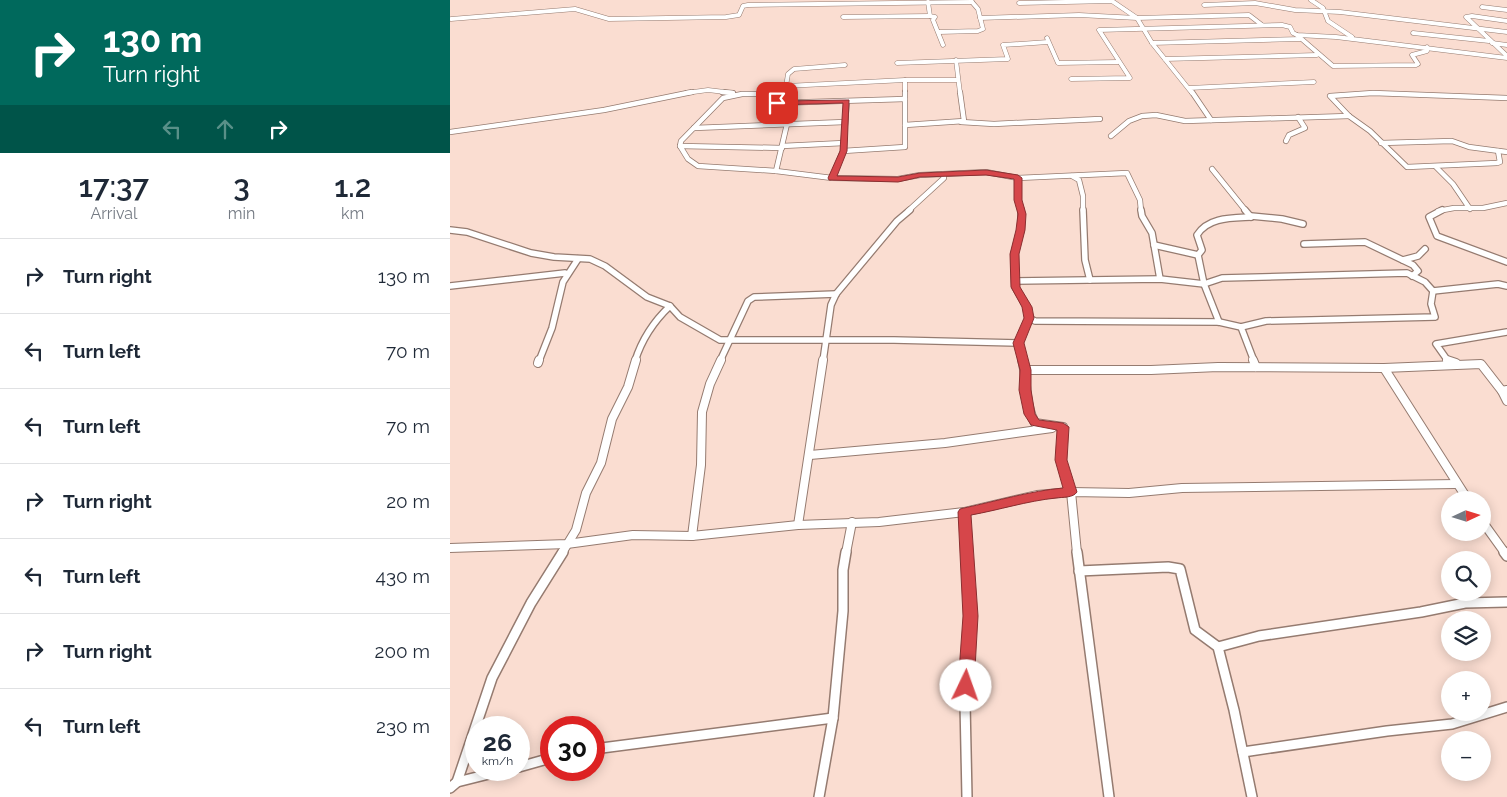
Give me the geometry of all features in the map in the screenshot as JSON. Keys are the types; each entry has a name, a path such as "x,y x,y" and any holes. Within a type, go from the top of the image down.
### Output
{"street":[{"path":"1311,0 1317,0 1326,11 1328,21 1355,39"},
{"path":"854,1 843,17 935,17 933,20 943,46"},
{"path":"451,19 575,9 609,19 726,17 739,15 743,6 748,5 854,1 973,1 978,10 983,29 978,31 939,32"},
{"path":"928,2 930,16"},
{"path":"1025,17 1018,2 1115,2 1137,18 1152,43 1189,88 1211,120"},
{"path":"1204,5 1272,4 1295,10 1326,11 1507,32"},
{"path":"1482,7 1507,10"},
{"path":"980,18 1079,15 1137,18 1249,15 1262,25"},
{"path":"1507,21 1472,16 1466,18 1507,57"},
{"path":"1071,79 1130,78 1099,30 1262,25 1287,26 1317,55 1333,66 1416,65 1418,64 1412,56 1427,52 1427,47"},
{"path":"1413,33 1507,45"},
{"path":"1152,43 1299,37 1355,39 1507,57"},
{"path":"897,62 1008,59 1003,45 1047,40 1058,63 1118,62"},
{"path":"1165,59 1317,55"},
{"path":"956,60 964,121 962,122"},
{"path":"845,65 794,68 788,74 786,86 777,103 905,99"},
{"path":"786,86 905,80 958,80"},
{"path":"843,151 903,149 906,144 905,80"},
{"path":"1189,88 1314,82"},
{"path":"450,132 569,117 695,91 782,94"},
{"path":"1498,151 1500,162 1436,167 1407,167 1370,132 1349,116 1330,96 1373,93 1507,98"},
{"path":"742,94 724,98 681,141 680,146 688,159 698,166 832,178 898,180 920,175 986,172 1018,178 1127,173 1140,200 1142,216 1152,233 1160,279"},
{"path":"832,178 843,151 847,101"},
{"path":"1111,136 1118,134 1132,119 1142,115 1162,116 1185,121 1349,116"},
{"path":"1286,141 1289,135 1305,128 1298,117"},
{"path":"905,125 962,122 994,124 1100,119"},
{"path":"694,128 846,122"},
{"path":"776,172 788,124"},
{"path":"1381,143 1452,141 1469,147 1507,152"},
{"path":"680,146 782,147 844,143"},
{"path":"1436,167 1453,184 1470,209"},
{"path":"1212,169 1251,216"},
{"path":"798,525 831,305 836,294 897,221 944,178 943,174"},
{"path":"1072,176 1079,180 1083,196 1086,242 1085,260 1090,280"},
{"path":"1018,178 1018,200 1022,214 1021,230 1014,254 1016,287 1027,307 1029,318 1018,343 1025,370 1025,390 1030,414 1035,423 1063,427"},
{"path":"1507,203 1486,208 1446,208 1434,212 1429,217 1438,236 1507,262"},
{"path":"1198,255 1202,250 1197,238 1198,233 1216,219 1251,216 1282,219 1303,224"},
{"path":"450,230 466,232 531,253 554,257 590,259 605,266 646,297 670,306 680,316 720,340 894,340 1018,343"},
{"path":"1304,244 1365,242 1412,265 1418,271 1412,276"},
{"path":"1154,245 1198,255"},
{"path":"1403,260 1418,256 1425,249"},
{"path":"1198,255 1204,284 1219,322"},
{"path":"538,364 552,325 556,300 565,273 578,259"},
{"path":"450,286 565,273"},
{"path":"1015,281 1160,279 1204,284 1222,278 1407,273 1425,282 1434,291"},
{"path":"1434,291 1498,284 1507,286"},
{"path":"1029,318 1035,322 1078,320 1219,322 1241,327 1266,321 1436,318 1430,305 1430,299 1434,291"},
{"path":"692,536 700,465 702,412 710,384 748,301 754,297 836,294"},
{"path":"453,785 492,678 531,602 576,530 586,493 601,463 612,419 628,387 639,348 654,321 670,306"},
{"path":"1241,327 1256,367"},
{"path":"1507,332 1436,344 1449,362 1481,364 1504,390 1507,401"},
{"path":"1025,370 1151,370 1256,367 1384,368 1481,364"},
{"path":"1384,368 1462,491"},
{"path":"810,455 945,443 1063,427"},
{"path":"1063,427 1061,460 1071,492 1079,571 1109,797"},
{"path":"450,548 568,544 633,535 692,536 798,525 880,522 964,512 1013,502 1036,495 1071,492 1099,491 1130,494 1182,488 1457,484"},
{"path":"964,512 970,616 965,703 967,797"},
{"path":"820,797 833,718 843,611 843,570 852,522"},
{"path":"1491,534 1507,556"},
{"path":"1079,571 1168,567 1180,569 1195,630 1218,648 1252,797"},
{"path":"1218,648 1259,636 1420,612 1465,603 1507,602"},
{"path":"1243,752 1387,731 1452,724 1507,707"},
{"path":"605,748 833,718"},
{"path":"453,785 467,781"}],"route":[{"path":"777,103 847,101 843,151 832,178 898,180 920,175 986,172 1018,178 1018,200 1022,214 1021,230 1014,254 1014,265 1016,287 1027,307 1029,318 1018,343 1025,370 1025,390 1030,414 1035,423 1063,427 1061,460 1071,492 1036,495 1013,502 964,512 970,616 966,686"}]}
